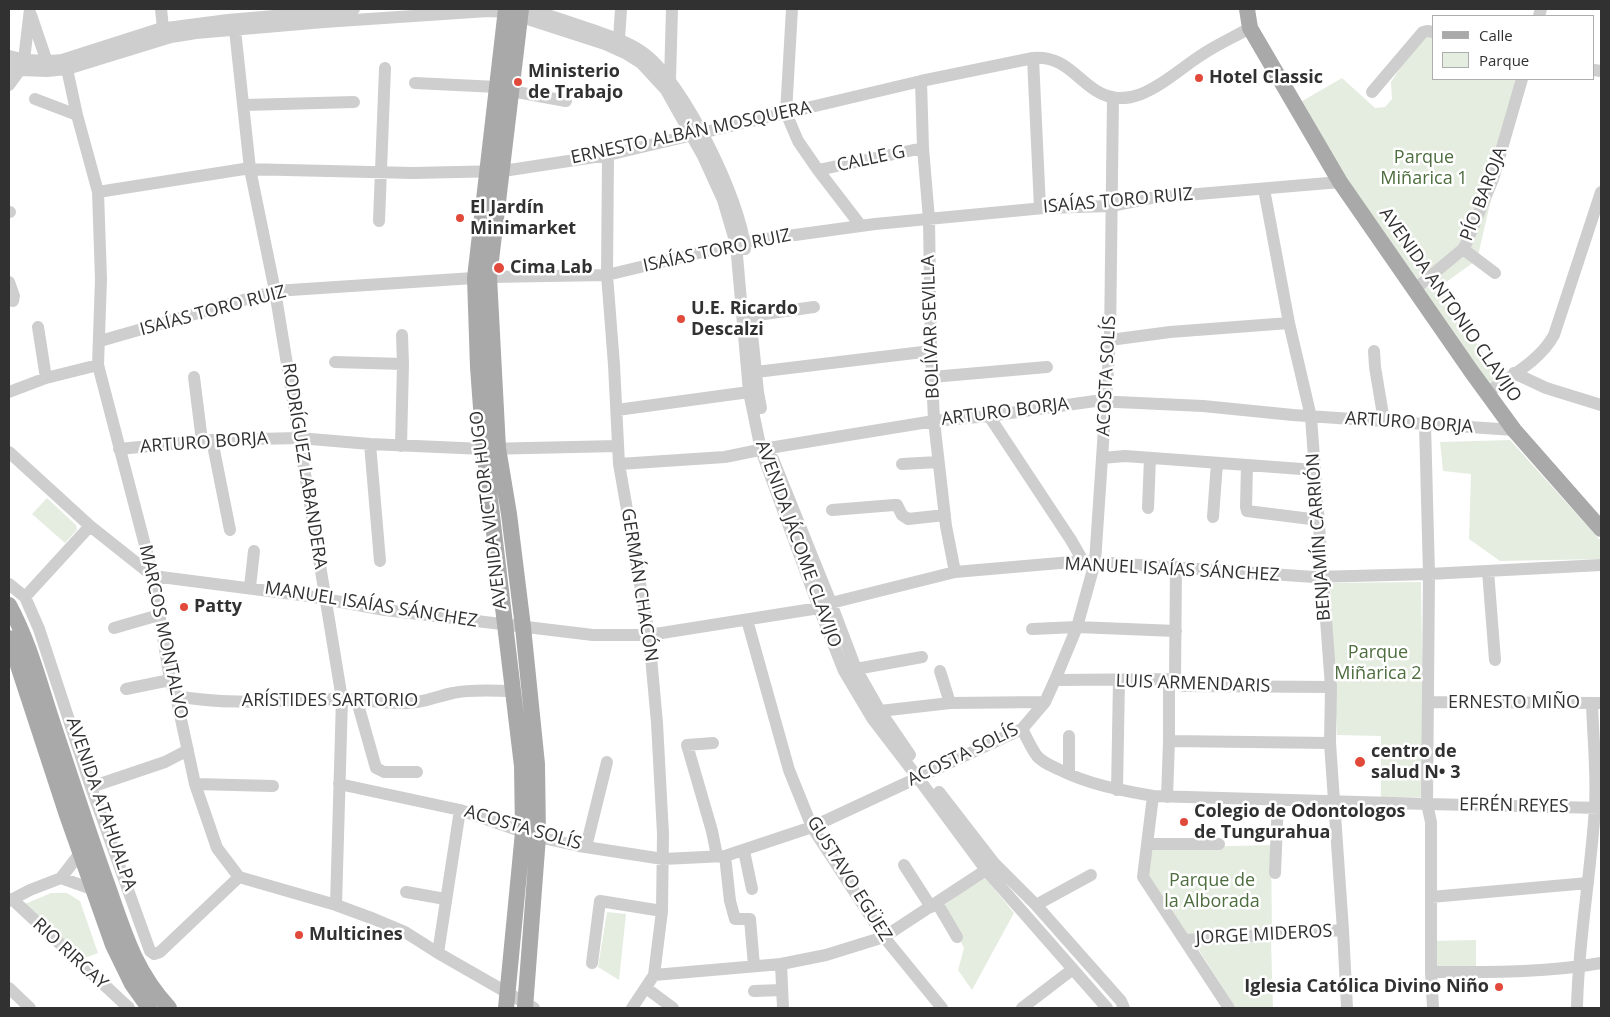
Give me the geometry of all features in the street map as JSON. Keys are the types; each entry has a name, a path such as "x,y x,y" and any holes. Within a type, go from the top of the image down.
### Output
{"main road":[{"name":"AVENIDA ANTONIO CLAVIJO","path":"1247,9 1250,28 1340,182 1486,393 1514,430 1601,529"},
{"name":"AVENIDA VICTOR HUGO","path":"516,11 504,89 496,171 482,278 478,367 491,448 505,625 531,834 528,1006"},
{"name":"AVENIDA VICTOR HUGO","path":"491,448 509,514 537,764 531,834 507,1001"},
{"name":"AVENIDA ATAHUALPA","path":"9,606 18,622 30,654 126,940 136,963 149,983 170,1008"},
{"name":"AVENIDA ATAHUALPA","path":"9,638 92,889 139,1007"}],"street":[{"path":"161,9 163,28"},
{"name":"AVENIDA JÁCOME CLAVIJO","path":"64,64 163,28 354,9"},
{"path":"619,39 621,9"},
{"path":"668,85 672,9"},
{"path":"792,9 786,113 798,141 861,226"},
{"path":"9,85 18,66 32,10"},
{"path":"32,10 47,66"},
{"name":"AVENIDA JÁCOME CLAVIJO","path":"9,56 18,66 64,64 171,37 235,30 317,14 516,11 557,18 619,39 646,54 668,85"},
{"name":"AVENIDA JÁCOME CLAVIJO","path":"557,18 641,63 668,85 687,105 696,134 732,198 740,243 746,317 749,392 765,449 819,608 844,671 872,718 921,776 990,867 1107,1008"},
{"name":"ERNESTO ALBÁN MOSQUERA","path":"98,192 250,169 413,174 496,171 608,154 921,81 1033,58 1045,57 1055,60 1102,94 1131,98 1148,92 1204,53 1250,28"},
{"name":"RODRÍGUEZ LABANDERA","path":"235,30 250,169 275,291 342,699 336,905"},
{"path":"1372,92 1423,32 1432,32"},
{"path":"1033,58 1040,208"},
{"name":"MARCOS MONTALVO","path":"64,64 98,192 102,279 98,366 153,576 170,680 176,696 195,784 217,848 239,877"},
{"path":"379,221 385,68"},
{"name":"PÍO BAROJA","path":"1415,289 1463,249 1493,179 1522,80"},
{"name":"BOLÍVAR SEVILLA","path":"921,81 923,148 929,219 934,421 945,516 954,572"},
{"path":"415,83 504,89 566,101"},
{"name":"ACOSTA SOLÍS","path":"339,784 460,810 531,834 586,847 663,859 721,856 744,851 812,826 1022,729 1044,702 1077,628 1089,562 1107,401 1110,340 1113,97"},
{"path":"35,99 76,115"},
{"path":"244,105 354,102"},
{"name":"CALLE G","path":"818,170 923,148"},
{"name":"GERMÁN CHACÓN","path":"608,154 607,275 619,464 649,635 657,723 663,859 662,911 654,975 632,1008"},
{"name":"ISAÍAS TORO RUIZ","path":"100,341 275,291 482,278 607,275 740,243 861,226 1040,208 1111,206 1151,198 1340,182"},
{"name":"BENJAMÍN CARRIÓN","path":"1264,189 1289,323 1311,416 1331,687 1330,743 1347,1008"},
{"path":"1486,393 1531,362 1547,348 1554,335 1597,218 1601,192"},
{"path":"1463,249 1495,273"},
{"path":"9,282 14,296 13,301"},
{"path":"746,317 814,307"},
{"name":"AVENIDA JÁCOME CLAVIJO","path":"746,317 756,372 765,449 831,603 856,669 921,776"},
{"path":"1110,340 1170,332 1289,323"},
{"path":"38,327 46,378"},
{"path":"401,446 402,335"},
{"path":"756,372 931,351"},
{"path":"1374,351 1374,367 1384,421"},
{"path":"335,362 403,364"},
{"path":"9,392 46,378 98,366"},
{"path":"932,377 1047,367"},
{"path":"1514,373 1546,388 1601,405"},
{"path":"194,377 207,440 230,530"},
{"path":"617,410 749,392"},
{"name":"ARTURO BORJA","path":"619,464 724,458 765,449 934,421 989,416 1095,401 1203,406 1311,416 1514,430"},
{"path":"989,416 1071,540 1089,562"},
{"path":"1425,424 1429,574 1427,804 1431,822 1431,972 1433,1008"},
{"name":"ARTURO BORJA","path":"119,449 207,440 299,438 401,446 491,448 618,446"},
{"path":"370,444 380,561"},
{"path":"9,452 90,526 153,576"},
{"path":"1102,458 1124,456 1315,470"},
{"path":"1148,508 1150,458"},
{"path":"902,464 938,462"},
{"path":"1213,516 1217,463"},
{"path":"1247,465 1247,511 1318,520"},
{"path":"832,510 894,504 897,505 902,515 908,519 945,516"},
{"path":"25,597 90,526"},
{"path":"250,587 254,550"},
{"name":"MANUEL ISAÍAS SÁNCHEZ","path":"153,576 250,587 385,610 505,625 593,635 649,635 819,608 831,603 954,572 1089,562 1322,577 1429,574 1601,565"},
{"path":"1167,797 1176,631 1176,567"},
{"path":"1488,571 1495,660"},
{"path":"9,584 25,597 46,647 91,787 150,951 154,954 160,952 239,877 336,905 405,932 507,1001 528,1006"},
{"path":"114,628 159,615"},
{"name":"GUSTAVO EGÜEZ","path":"747,620 789,770 812,826 884,937 942,1008"},
{"path":"1032,628 1176,631"},
{"path":"856,669 922,657"},
{"path":"940,671 950,703"},
{"name":"LUIS ARMENDARIS","path":"1055,680 1172,679 1183,686 1331,687"},
{"path":"126,689 170,680"},
{"path":"1117,790 1119,680"},
{"name":"ARÍSTIDES SARTORIO","path":"176,696 196,700 222,701 342,699 407,704 468,691 514,692"},
{"path":"357,700 376,768 384,772 417,772"},
{"path":"880,711 950,703 1044,702"},
{"name":"ERNESTO MIÑO","path":"1428,702 1597,703"},
{"path":"1577,1008 1578,968 1598,808 1597,703"},
{"name":"EFRÉN REYES","path":"1022,729 1038,757 1047,763 1069,774 1117,790 1153,796 1598,808"},
{"path":"1069,736 1069,774"},
{"path":"1169,741 1330,743"},
{"path":"713,743 687,745 721,856 735,919 750,919 754,966"},
{"path":"91,787 165,762 188,750"},
{"path":"586,847 607,762"},
{"path":"195,784 273,786"},
{"path":"1153,796 1143,877 1229,1008"},
{"path":"1275,873 1278,800"},
{"path":"438,954 460,810"},
{"path":"10,900 62,878 81,854 90,835"},
{"path":"1147,844 1219,844"},
{"path":"744,851 752,889"},
{"path":"904,865 957,937"},
{"path":"654,975 781,964 826,956 884,937 990,867"},
{"name":"AVENIDA JÁCOME CLAVIJO","path":"990,867 1036,905 1123,1005"},
{"path":"1036,905 1091,875"},
{"path":"62,878 92,889"},
{"path":"1431,897 1588,882"},
{"path":"406,892 445,899"},
{"name":"RIO RIRCAY","path":"10,900 139,1007"},
{"path":"592,963 600,901 662,911"},
{"name":"JORGE MIDEROS","path":"1185,940 1343,930"},
{"path":"1431,972 1526,971 1578,968 1601,963"},
{"path":"781,964 783,1008"},
{"path":"1022,1008 1073,969"},
{"path":"9,988 30,1008"},
{"path":"646,988 673,1008"},
{"path":"754,991 782,990"},
{"path":"1107,1008 1123,1005"}],"green space":[{"name":"Parque Miñarica 1","path":"1424,32 1432,34 1432,80 1519,80 1477,260 1439,287 1500,378 1487,388 1297,104 1342,78 1375,108 1385,107 1392,99 1391,82"},
{"path":"1510,440 1601,541 1601,559 1500,561 1469,539 1471,474 1443,471 1440,442"},
{"path":"47,498 76,525 77,530 65,543 32,514"},
{"name":"Parque Miñarica 2","path":"1421,582 1424,797 1381,798 1381,736 1337,735 1330,583"},
{"name":"Parque de la Alborada","path":"1271,845 1272,935 1188,936 1148,875 1150,848"},
{"path":"984,876 1014,913 972,990 958,970 964,948 943,906"},
{"path":"51,893 67,893 80,901 98,953 79,960 25,904"},
{"path":"607,912 626,914 619,980 598,967"},
{"path":"1271,940 1273,1008 1236,1008 1195,944"},
{"path":"1476,940 1476,970 1432,972 1432,941"}],"place":[{"name":"Hotel Classic","path":"1199,78"},
{"name":"Ministerio de Trabajo","path":"518,82"},
{"name":"El Jardín Minimarket","path":"460,218"},
{"name":"Cima Lab","path":"499,268"},
{"name":"U.E. Ricardo Descalzi","path":"681,319"},
{"name":"Patty","path":"184,607"},
{"name":"centro de salud N• 3","path":"1360,762"},
{"name":"Colegio de Odontologos de Tungurahua","path":"1184,822"},
{"name":"Multicines","path":"299,935"},
{"name":"Iglesia Católica Divino Niño","path":"1499,987"}]}
